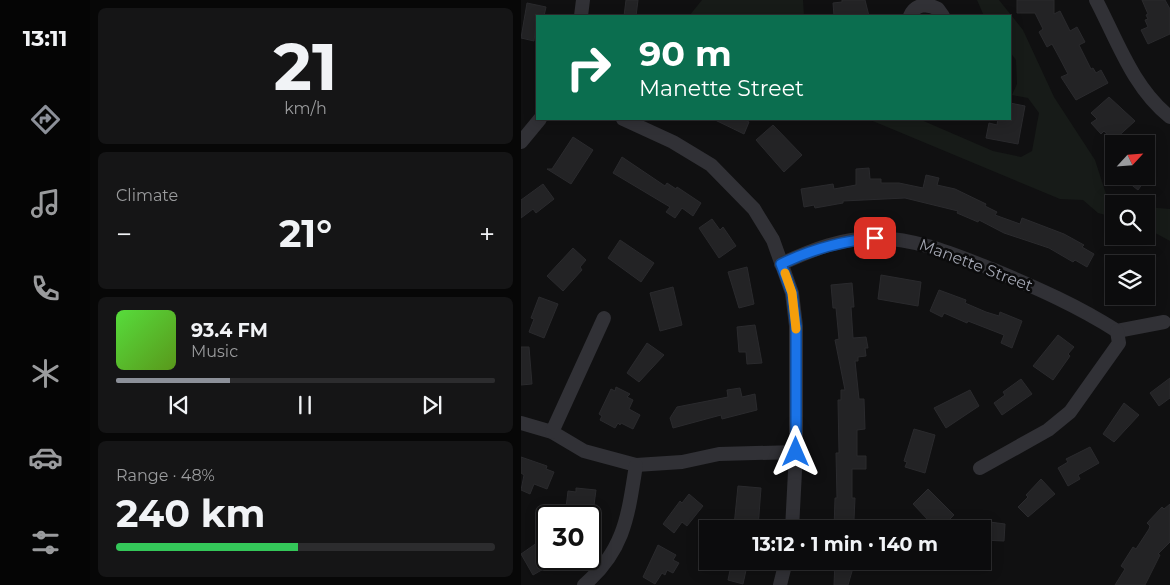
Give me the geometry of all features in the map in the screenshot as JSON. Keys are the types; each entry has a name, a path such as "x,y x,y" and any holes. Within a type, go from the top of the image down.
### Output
{"street":[{"path":"581,15 583,0"},
{"path":"1096,0 1138,80 1150,98 1170,117"},
{"path":"911,15 917,7 924,5 940,8"},
{"path":"521,142 539,120"},
{"path":"625,120 673,142 711,165 754,210 773,240 792,293 796,326 796,452 792,520"},
{"name":"Manette Street","path":"781,264 804,253 844,241 875,238 909,240 944,250 1027,284 1083,309 1117,331"},
{"path":"552,432 604,318"},
{"path":"980,468 1048,430 1070,412 1119,343 1117,331 1164,322"},
{"path":"521,424 552,432 584,451 636,465 682,462 719,454 796,452"},
{"path":"584,585 605,563 618,543 627,521 636,465"},
{"path":"780,585 784,570"}],"shaded area":[{"path":"702,0 803,0 804,15 690,15"},
{"path":"977,0 999,0 1011,15 984,15"},
{"path":"1011,15 1023,30 1054,97 1095,160 1106,194 1108,195 1105,195 1105,215 1098,213 1083,200 1060,199 870,120 921,120 993,151 1021,157 1032,151 1039,113 1028,98 1012,95 1017,84 1016,60 1011,53"},
{"path":"1155,208 1170,209 1170,241 1155,233"}],"building":[{"path":"626,0 638,0 636,15 624,15"},
{"path":"842,0 865,0 869,15 834,15 833,3 842,2"},
{"path":"1017,0 1054,0 1054,14 1060,11 1070,31 1077,27 1085,42 1079,45 1091,69 1093,68 1096,73 1101,70 1108,83 1076,100 1061,77 1068,74 1058,55 1052,44 1047,47 1039,32 1043,29 1035,13 1017,13"},
{"path":"1142,0 1165,0 1170,9 1170,34 1148,44 1141,30 1148,27 1145,20 1148,19 1146,15 1148,14"},
{"path":"527,3 546,7 544,15 536,15 534,41 521,38"},
{"path":"1109,97 1135,121 1120,135 1108,135 1104,131 1101,134 1091,123 1097,119 1091,113"},
{"path":"1011,103 1025,106 1018,144 986,138 989,123 997,125 998,120 1011,120"},
{"path":"715,120 745,120 749,122 744,134"},
{"path":"773,125 802,155 784,172 756,140"},
{"path":"573,137 593,150 571,184 547,169 552,169"},
{"path":"622,157 665,186 667,183 676,189 677,187 701,203 693,216 682,208 675,218 666,212 670,207 613,173"},
{"path":"869,168 870,179 881,179 881,183 899,183 923,188 926,175 939,178 937,185 955,189 986,204 985,206 997,212 995,215 1020,224 1022,218 1064,234 1084,245 1082,247 1094,254 1087,267 1075,260 1073,262 1049,248 1004,233 979,220 978,222 957,213 958,211 905,198 843,201 843,203 815,208 814,205 804,207 801,189 833,184 834,189 856,185 856,169"},
{"path":"543,184 554,199 536,213 533,209 521,218 521,200"},
{"path":"1132,185 1142,185 1138,190"},
{"path":"712,219 720,230 723,227 736,246 719,258 699,228"},
{"path":"620,240 654,263 641,282 608,258"},
{"path":"573,248 586,260 580,267 582,270 563,291 547,276"},
{"path":"747,267 754,304 739,308 728,272"},
{"path":"881,275 921,282 918,306 878,299"},
{"path":"852,283 854,307 851,307 853,338 866,337 868,348 865,348 866,356 858,357 858,361 855,361 859,399 864,399 865,429 857,430 857,456 866,456 866,469 852,469 852,498 855,498 854,520 834,520 835,498 837,498 836,453 839,453 838,400 841,400 841,390 845,390 835,340 839,339 836,308 833,308 831,285"},
{"path":"673,287 682,325 660,331 650,293"},
{"path":"939,290 966,300 965,303 986,312 999,316 1000,312 1022,321 1012,348 1001,343 1004,335 944,313 942,317 930,311"},
{"path":"539,297 558,304 544,338 529,332 534,319 531,318"},
{"path":"755,325 762,363 747,364 746,352 739,352 737,327"},
{"path":"1058,335 1074,347 1053,380 1033,366"},
{"path":"647,343 664,355 639,382 627,373"},
{"path":"521,347 529,347 532,384 521,385"},
{"path":"1170,378 1170,398 1159,406 1150,393"},
{"path":"1021,379 1032,394 1002,415 994,403 1005,395 1003,392"},
{"path":"616,387 630,394 627,397 633,400 629,409 640,415 633,429 621,423 620,425 618,423 615,428 600,420 602,416 599,414 611,389 615,391"},
{"path":"740,388 742,397 755,394 757,410 722,419 721,415 673,428 670,418 677,407 728,397 727,390"},
{"path":"970,390 979,406 946,428 934,408"},
{"path":"1124,403 1139,415 1114,442 1103,434"},
{"path":"914,429 935,435 925,473 905,467 907,462 904,461"},
{"path":"1090,447 1099,463 1078,475 1080,479 1068,486 1058,468 1068,462 1066,459"},
{"path":"521,457 547,466 546,469 554,472 547,489 534,484 530,494 521,490 524,475 521,473"},
{"path":"1041,479 1055,494 1028,517 1018,507"},
{"path":"738,486 761,488 759,520 735,520"},
{"path":"576,488 596,490 594,505 566,505 568,491 576,492"},
{"path":"928,489 954,515 949,520 928,520 913,504"},
{"path":"689,494 703,506 687,526 682,522 674,533 663,524 680,501 682,503"},
{"path":"1170,504 1170,542 1158,554 1160,555 1145,585 1115,585 1125,569 1121,566 1133,547 1136,549 1149,529 1150,526 1147,523 1162,507 1164,509"},
{"path":"991,522 1005,524 1004,541 991,540"},
{"path":"536,544 536,570 542,570 533,575 521,554"},
{"path":"658,545 676,555 673,560 679,563 673,573 667,570 665,575 662,573 655,584 643,577"},
{"path":"730,570 746,570 743,584 728,580"},
{"path":"835,570 852,570 848,585 834,585"}],"slow traffic":[{"path":"785,273 792,293 796,329"}],"route":[{"path":"796,452 796,326 792,293 781,264 804,253 844,241 875,238"}]}
